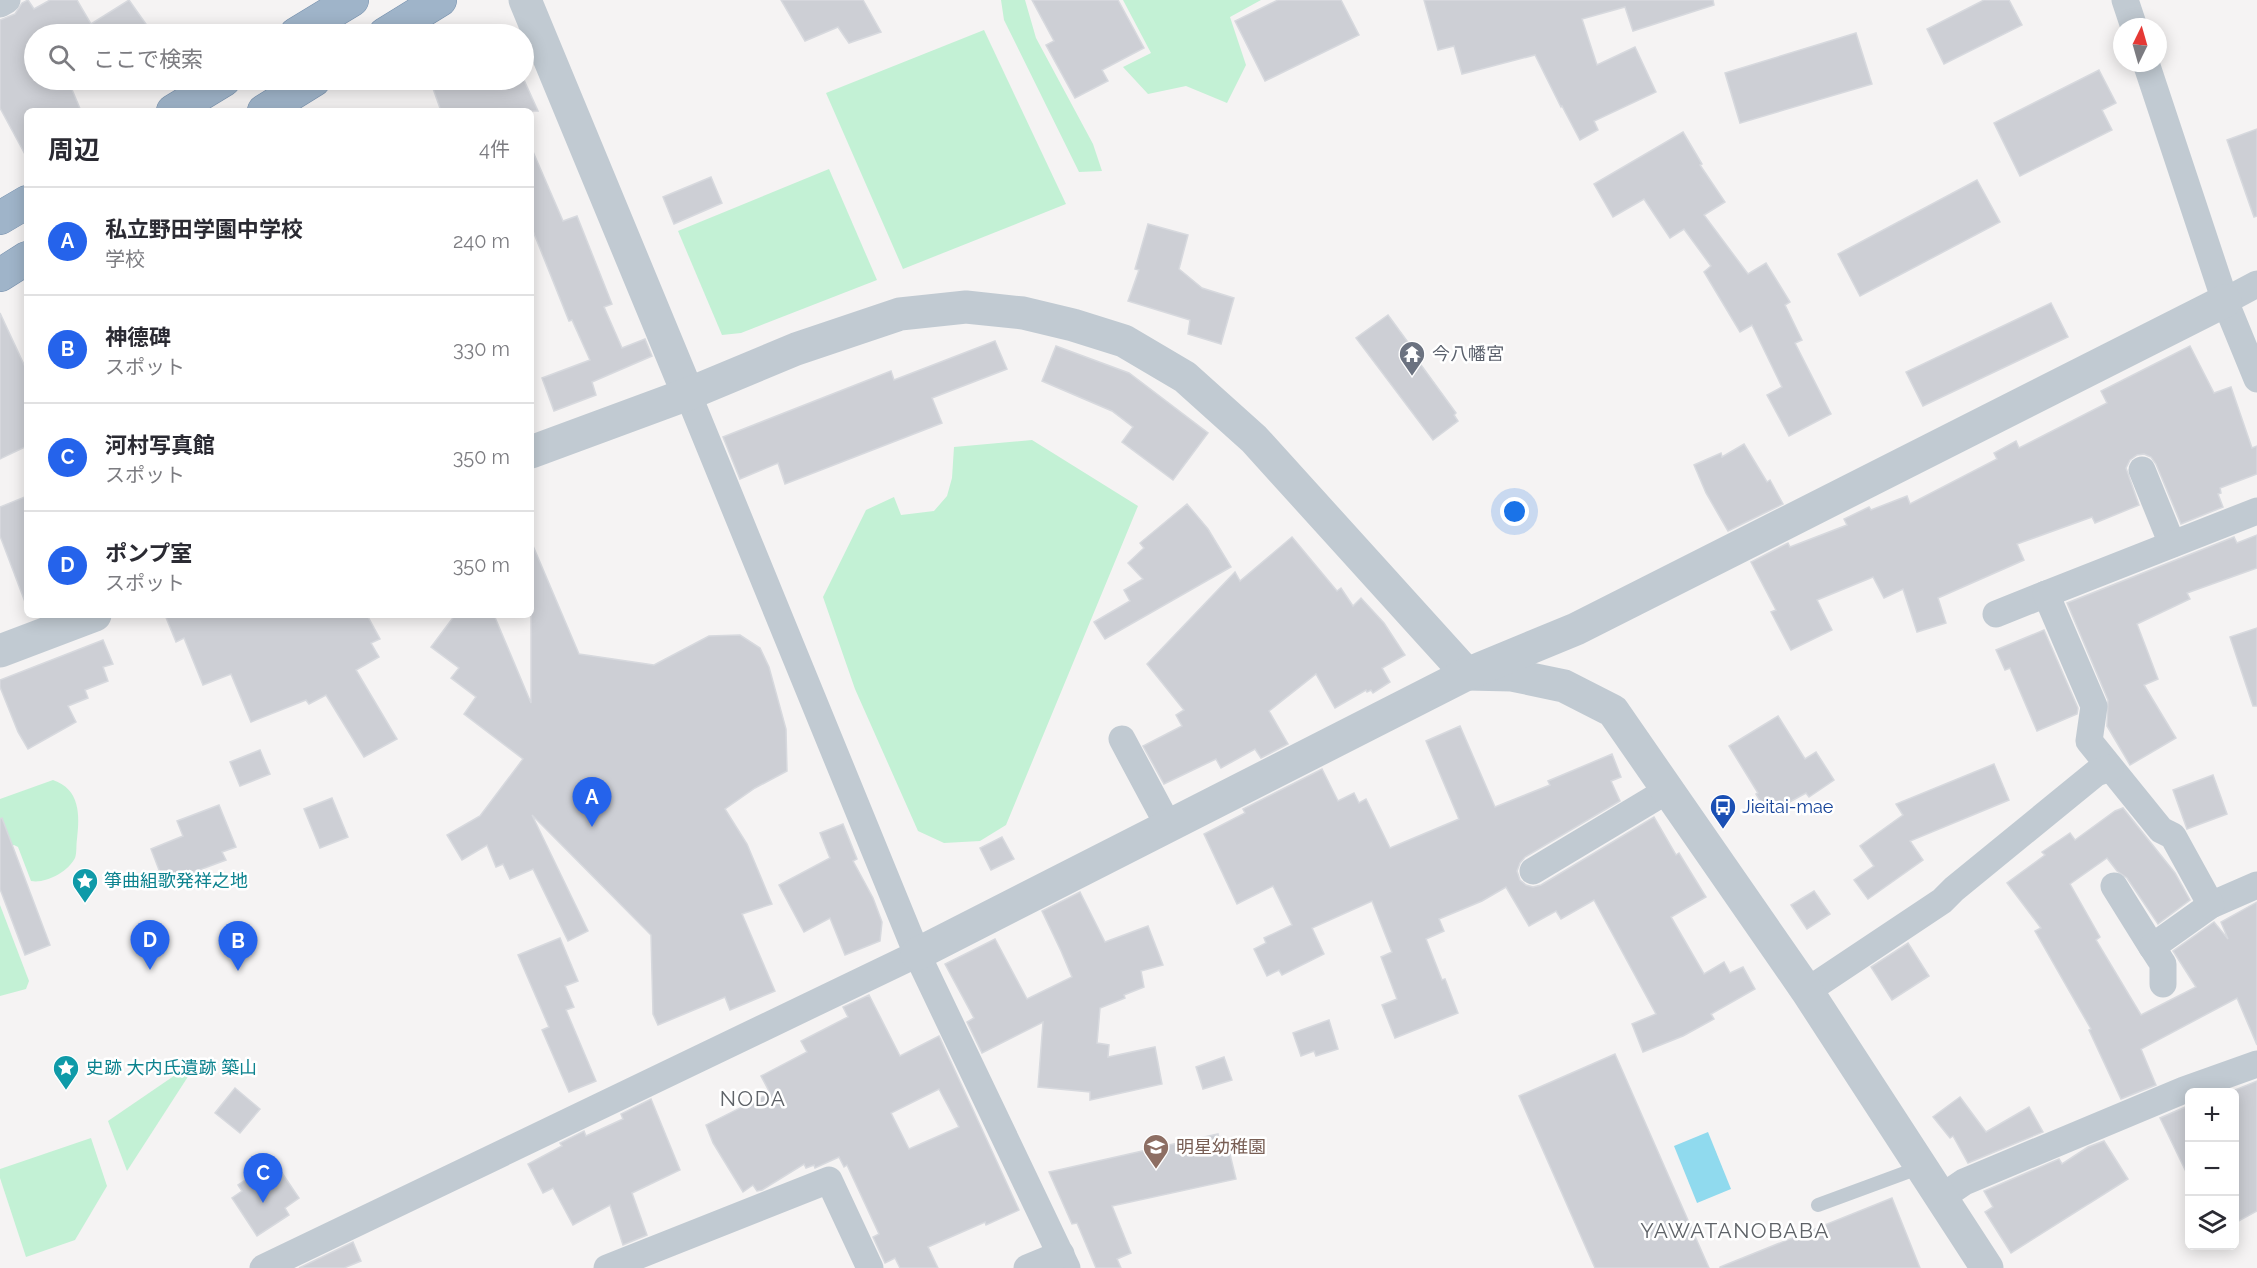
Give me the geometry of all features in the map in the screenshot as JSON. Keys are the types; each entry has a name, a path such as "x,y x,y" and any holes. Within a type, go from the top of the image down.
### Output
{"highway":[{"path":"312,24 352,0"},
{"path":"401,24 440,0"},
{"path":"178,108 208,90"},
{"path":"269,108 298,90"},
{"path":"0,218 24,204"},
{"path":"0,275 24,260"}],"street":[{"path":"0,3 7,0"},
{"path":"525,0 917,954 1064,1261 1027,1268"},
{"path":"2125,0 2131,18"},
{"path":"2149,72 2225,301 2257,379"},
{"path":"263,1268 917,954 1467,674 1576,629 2257,284"},
{"path":"534,451 688,394 796,349 900,314 966,308 1023,313 1124,341 1185,377 1254,439 1467,674 1512,675 1564,686 1613,711 1807,991 1988,1268"},
{"path":"2142,470 2172,544"},
{"path":"1996,614 2257,511"},
{"path":"2046,594 2094,706 2089,741 2161,830 2173,836 2211,905"},
{"path":"0,651 87,618"},
{"path":"1122,738 1168,825"},
{"path":"1807,991 1942,901 2096,773 2110,768"},
{"path":"1533,871 1668,789"},
{"path":"2152,947 2211,905 2257,885"},
{"path":"2114,886 2163,964 2163,984"},
{"path":"1942,1197 1964,1182 2107,1121 2257,1064"},
{"path":"607,1268 830,1180 870,1268"}],"lane":[{"path":"1818,1205 1921,1167"}],"green space":[{"path":"1001,0 1025,0 1036,38 1093,144 1102,171 1079,172 1004,20"},
{"path":"1123,0 1261,0 1230,17 1246,65 1227,103 1186,86 1148,94 1123,67 1151,53"},
{"path":"984,30 1066,204 903,269 826,93"},
{"path":"829,169 877,280 741,333 722,335 678,231"},
{"path":"1032,440 1138,506 1006,825 980,841 944,843 918,831 855,689 823,597 866,510 894,497 901,515 934,511 947,496 952,478 954,447"},
{"path":"53,780 69,790 76,804 78,821 76,856 67,868 56,876 43,881 31,881 18,847 14,845 0,850 0,799"},
{"path":"0,905 29,981 26,989 0,996"},
{"path":"187,1067 189,1075 127,1171 108,1121"},
{"path":"91,1138 107,1186 75,1240 26,1257 0,1178 0,1169"}],"water":[{"path":"1708,1132 1731,1189 1697,1203 1674,1146"}],"building":[{"path":"28,0 34,9 50,0 77,0 91,24 24,24 24,90 72,90 80,108 24,108 24,152 0,108 0,20 15,14 22,3"},
{"path":"129,0 146,24 91,24"},
{"path":"781,0 863,0 881,32 849,43 838,27 805,41"},
{"path":"1032,0 1118,0 1144,48 1102,70 1108,81 1075,98 1046,45 1054,41"},
{"path":"1278,0 1341,0 1359,35 1265,81 1235,21"},
{"path":"1424,0 1713,0 1714,5 1633,31 1625,7 1582,19 1597,65 1635,47 1656,92 1594,121 1598,130 1580,140 1535,55 1462,74 1454,46 1438,50"},
{"path":"1984,0 2009,0 2022,25 1944,64 1927,29"},
{"path":"1856,33 1872,84 1740,123 1725,73"},
{"path":"2099,70 2116,103 2102,110 2112,130 2020,176 1994,123"},
{"path":"434,90 529,90 538,111 534,111 534,108 440,108"},
{"path":"2257,129 2257,216 2254,217 2227,140"},
{"path":"1683,132 1702,164 1700,165 1725,202 1704,215 1748,274 1766,263 1790,302 1785,305 1802,340 1795,343 1831,414 1789,436 1767,395 1782,387 1752,325 1740,332 1704,272 1711,266 1684,229 1670,238 1644,199 1613,217 1594,184"},
{"path":"534,154 563,221 577,216 612,304 604,307 622,348 645,339 652,356 592,382 596,395 554,411 542,378 590,360 572,320 569,321 534,234"},
{"path":"711,177 722,203 674,224 663,197"},
{"path":"1977,180 2000,222 1860,296 1838,254"},
{"path":"1148,224 1188,235 1179,269 1202,288 1234,298 1221,344 1188,334 1190,320 1128,301 1139,270 1135,269"},
{"path":"2051,303 2068,337 1923,406 1906,372"},
{"path":"0,313 24,365 24,447 0,459"},
{"name":"今八幡宮","path":"1388,315 1456,413 1454,415 1458,421 1433,440 1356,338"},
{"path":"995,341 1007,369 932,398 942,423 785,484 778,463 740,479 723,437 891,371 894,380"},
{"path":"1056,346 1129,373 1208,433 1173,480 1122,442 1133,427 1112,411 1042,381"},
{"path":"2190,346 2214,393 2231,387 2252,448 2257,446 2257,474 2220,488 2221,493 2218,494 2223,507 2181,524 2156,464 2151,457 2144,454 2137,455 2130,460 2126,468 2139,505 2095,523 2092,517 2017,544 2024,560 1938,598 1946,623 1917,632 1903,589 1884,598 1873,577 1817,600 1832,630 1791,650 1771,612 1776,610 1751,562 1788,543 1790,547 1847,525 1844,519 1869,507 1871,510 1907,496 1910,504 1997,459 1994,453 2016,441 2019,448 2107,403 2101,391"},
{"path":"1744,444 1767,482 1770,480 1783,504 1728,531 1706,493 1694,465 1721,453 1722,457"},
{"path":"24,497 24,599 0,536 0,507"},
{"path":"1187,504 1208,529 1231,567 1105,639 1094,622 1130,601 1124,590 1143,579 1128,563 1144,548 1140,543"},
{"path":"2257,535 2257,568 2187,593 2190,599 2137,624 2158,679 2144,685 2176,738 2130,765 2107,726 2108,700 2067,603 2234,537 2237,543"},
{"path":"1292,537 1337,591 1341,588 1353,606 1361,598 1384,623 1405,655 1382,668 1390,682 1373,693 1371,690 1367,692 1366,690 1335,708 1316,674 1269,711 1288,744 1261,758 1255,749 1221,768 1216,759 1164,784 1143,746 1182,726 1176,715 1184,710 1147,664 1235,572 1240,581"},
{"path":"534,548 579,654 654,665 709,636 740,635 760,648 769,667 786,729 787,771 755,788 725,809 747,844 772,904 742,914 775,991 730,1010 725,997 658,1025 653,1014 651,935 532,815 588,931 568,941 533,869 510,879 503,864 496,867 487,845 462,860 447,835 480,816 523,759 464,714 476,697 451,678 459,668 431,647 453,618 495,618 531,703"},
{"path":"166,618 369,618 380,639 371,643 379,657 356,670 397,739 364,757 326,695 309,704 306,700 251,722 231,674 203,685 184,638 176,642"},
{"path":"2257,628 2257,706 2253,706 2230,637"},
{"path":"2044,630 2078,708 2077,714 2037,731 2010,668 2005,670 1996,650"},
{"path":"103,640 113,664 103,667 108,681 85,690 88,698 68,706 76,722 28,749 18,732 0,687 0,680"},
{"path":"1778,716 1805,759 1816,752 1834,780 1809,797 1806,793 1768,814 1729,746"},
{"path":"1460,726 1495,807 1550,785 1548,781 1612,754 1621,777 1611,781 1620,801 1525,857 1517,871 1520,880 1533,887 1541,885 1654,817 1676,855 1679,853 1706,897 1671,917 1704,974 1724,962 1730,973 1743,967 1755,989 1711,1014 1714,1019 1683,1036 1643,1052 1632,1024 1656,1014 1594,900 1561,919 1556,911 1529,926 1506,887 1482,901 1439,919 1444,931 1426,939 1458,1013 1395,1038 1382,1005 1397,999 1381,957 1392,952 1372,901 1312,928 1324,954 1282,975 1279,970 1267,976 1254,949 1266,943 1264,938 1292,925 1273,886 1237,904 1204,834 1245,813 1243,809 1322,769 1338,801 1354,793 1359,803 1366,799 1390,848 1459,819 1426,741"},
{"path":"260,750 270,774 240,786 230,762"},
{"path":"1994,764 2009,800 1910,841 1923,860 1868,899 1854,880 1874,866 1860,846 1903,815 1896,804"},
{"path":"2213,775 2227,814 2187,829 2173,790"},
{"path":"332,798 348,837 320,848 304,809"},
{"path":"219,805 236,847 222,852 226,860 164,883 151,849 183,836 177,821"},
{"path":"2123,808 2175,873 2190,900 2158,924 2127,878 2117,871 2107,858 2070,884 2100,937 2096,940 2141,1015 2196,987 2173,951 2214,922 2228,939 2221,922 2257,902 2257,1045 2237,998 2141,1049 2156,1085 2121,1099 2089,1030 2091,1029 2035,931 2041,928 2007,883 2045,855 2042,852 2070,833 2075,840 2115,811"},
{"path":"2,818 50,945 25,955 0,889 0,819"},
{"path":"843,824 857,859 853,861 873,898 882,922 880,941 845,955 830,918 804,932 779,885 830,858 820,833"},
{"path":"1002,837 1014,859 991,870 980,848"},
{"path":"1814,891 1830,914 1807,929 1791,905"},
{"path":"1080,892 1105,942 1148,926 1163,965 1141,971 1144,987 1100,1008 1097,1043 1109,1045 1108,1057 1155,1047 1162,1084 1090,1100 1090,1092 1038,1087 1043,1022 982,1053 967,1022 974,1018 945,964 995,939 1027,999 1072,977 1042,911"},
{"path":"560,938 578,981 565,986 574,1007 566,1010 596,1081 569,1092 542,1030 549,1027 518,955"},
{"path":"1908,943 1929,976 1892,1000 1871,967"},
{"path":"869,995 900,1056 939,1036 1019,1210 928,1247 938,1268 900,1268 895,1258 885,1263 873,1237 879,1234 847,1165 844,1167 839,1157 815,1168 814,1165 806,1168 804,1164 762,1190 757,1191 753,1185 743,1192 713,1143 706,1125 770,1093 761,1076 807,1052 801,1041 848,1017 843,1007","holes":["939,1089 959,1127 909,1149 891,1113"]},
{"path":"1329,1020 1338,1049 1316,1056 1314,1051 1301,1056 1293,1033"},
{"path":"1615,1054 1709,1268 1595,1268 1519,1096"},
{"path":"1224,1057 1232,1080 1203,1089 1196,1067"},
{"path":"2257,1081 2257,1211 2239,1221 2239,1142 2239,1088"},
{"path":"235,1088 260,1109 240,1133 215,1113"},
{"path":"1960,1097 1986,1132 2029,1107 2043,1132 1968,1163 1953,1136 1950,1138 1933,1117"},
{"path":"651,1099 680,1170 632,1193 647,1235 623,1245 610,1205 573,1225 553,1188 543,1193 528,1164 562,1146 560,1143 584,1131 586,1136 623,1119 621,1114"},
{"path":"2185,1107 2185,1170 2160,1118"},
{"path":"1218,1134 1221,1148 1228,1146 1236,1179 1112,1206 1131,1253 1117,1259 1121,1268 1096,1268 1077,1223 1072,1224 1049,1172"},
{"path":"2104,1141 2128,1179 2011,1253 1985,1212 1993,1207 1984,1191 2059,1159 2062,1164 2088,1147"},
{"path":"274,1161 299,1198 285,1208 289,1215 257,1236 232,1198 242,1191 238,1185"},
{"path":"1892,1198 1920,1268 1720,1268 1720,1267"},
{"path":"353,1242 361,1261 344,1268 299,1268"}],"place":[{"name":"今八幡宮","path":"1412,377"},
{"name":"私立野田学園中学校","path":"592,827"},
{"name":"Jieitai-mae","path":"1723,830"},
{"name":"箏曲組歌発祥之地","path":"85,904"},
{"name":"ポンプ室","path":"150,970"},
{"name":"神德碑","path":"238,971"},
{"name":"史跡 大内氏遺跡 築山","path":"66,1091"},
{"name":"明星幼稚園","path":"1156,1170"},
{"name":"河村写真館","path":"263,1203"}],"district":[{"name":"NODA","path":"753,1099"},
{"name":"YAWATANOBABA","path":"1735,1231"}]}
